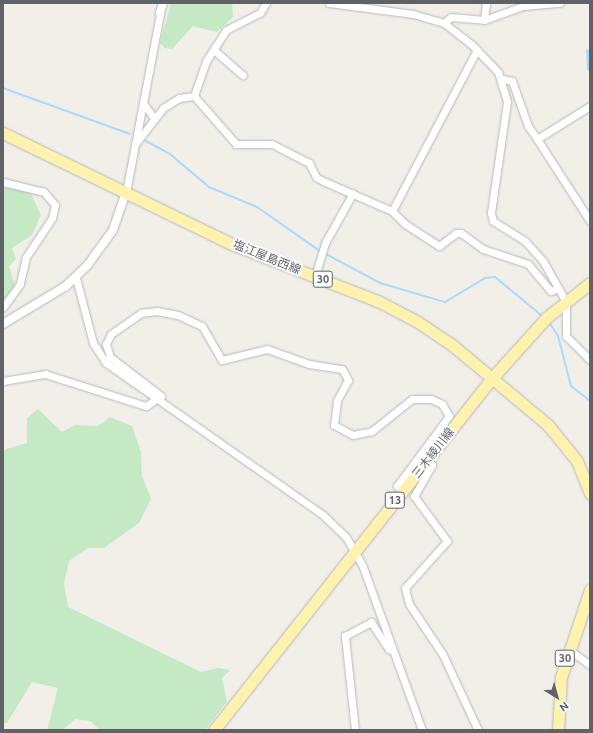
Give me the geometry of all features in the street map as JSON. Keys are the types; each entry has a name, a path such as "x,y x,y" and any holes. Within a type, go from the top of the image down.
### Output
{"main road":[{"name":"塩江屋島西線","path":"3,133 234,245 378,301 418,322 492,378 548,425 566,446 590,494"},
{"name":"三木綾川線","path":"214,730 492,378 521,344 566,302 590,283"},
{"name":"30","path":"558,730 559,684 568,649 590,590"}],"street":[{"path":"3,324 76,278 113,230 126,192 163,3"},
{"path":"194,96 206,61 215,51 226,30 260,12 266,3"},
{"path":"328,3 347,4 413,14 444,23 477,50 502,79 507,102 491,213 499,227 525,241 543,261 566,302 566,336 590,360"},
{"path":"484,20 486,3"},
{"path":"444,23 451,17 484,20 523,6 560,3"},
{"path":"392,211 477,50"},
{"path":"215,51 243,75"},
{"path":"502,79 512,82 528,126 590,222"},
{"path":"136,143 153,117 170,103 194,96"},
{"path":"194,96 236,144 272,144 309,163 316,176 323,181 392,211 405,224 439,246 456,233 461,233 483,249 528,264 551,291 558,288"},
{"path":"143,103 153,117"},
{"path":"537,139 590,106"},
{"path":"3,182 44,192 55,205 52,218 26,257 20,284 3,307"},
{"path":"315,276 325,243 353,193"},
{"path":"76,278 93,343 100,355 158,399 323,515 355,552 422,730"},
{"path":"3,381 45,374 142,406 158,399 161,396 106,352 111,334 131,318 149,310 197,321 222,360 267,349 309,364 342,369 348,380 337,400 334,425 353,435 372,431 412,399 431,399 447,408 449,416 397,486 403,491"},
{"path":"428,460 432,465 414,496 447,541 405,588 409,604 443,655 478,730"},
{"path":"355,730 345,636 371,622 389,651 392,650"},
{"path":"568,649 590,666"}],"green space":[{"path":"171,3 232,3 233,17 217,32 193,26 172,49 165,48 160,43"},
{"path":"15,187 31,194 41,215 32,235 12,248 16,259 9,266 15,286 3,300 3,188"},
{"path":"38,409 62,432 75,425 98,426 110,417 132,426 141,452 142,476 151,499 139,523 104,548 88,548 69,561 64,584 68,607 201,672 218,668 230,670 222,678 227,702 205,730 100,730 90,721 75,719 63,730 47,730 58,688 32,682 7,723 3,723 3,450 27,443 27,418"}],"water":[{"path":"586,49 590,50 590,74 587,69"}],"waterway":[{"path":"3,88 130,134"},
{"path":"142,139 170,154 209,187 257,207 320,251"},
{"path":"324,253 380,283 445,302 485,278 495,277 541,315"},
{"path":"549,322 558,336 571,386 590,401"}]}
